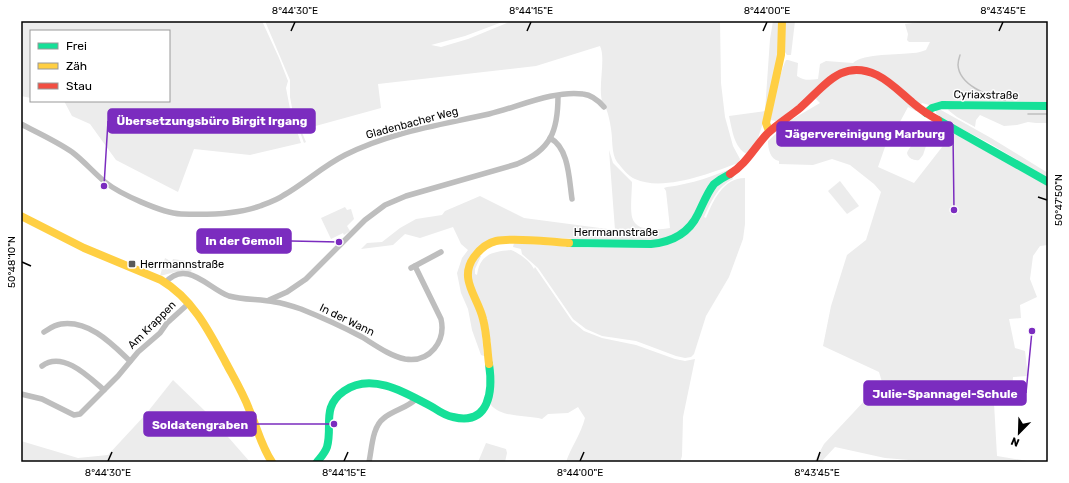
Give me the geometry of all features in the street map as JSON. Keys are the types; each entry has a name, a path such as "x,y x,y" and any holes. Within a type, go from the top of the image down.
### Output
{"street":[{"path":"769,131 766,123 781,55 782,21"},
{"name":"Herrmannstraße","path":"319,462 328,445 328,419 331,407 335,399 344,390 362,384 377,384 398,390 447,415 463,419 478,414 488,401 491,383 484,325 467,276 470,262 483,247 489,243 504,241 588,245 649,244 670,241 689,229 697,217 707,194 714,184 740,167 754,152 769,131 801,107 834,75 850,71 868,72 881,77 894,86 914,105 926,113 1048,182"},
{"name":"Gladenbacher Weg","path":"21,124 65,148 78,157 108,184 134,198 173,213 218,213 259,206 283,196 337,159 366,145 410,132 490,114 539,99 570,94 584,94 596,99 604,107"},
{"path":"267,301 288,292 306,279 365,220 385,205 406,196 517,164 533,156 550,138 557,124 558,96"},
{"name":"Cyriaxstraße","path":"926,113 932,108 942,105 1048,106"},
{"path":"550,138 558,142 563,151 572,199"},
{"path":"21,216 99,254 165,283 176,290 188,304 212,339 244,396 262,445 272,462"},
{"name":"In der Wann","path":"165,283 174,275 190,274 201,278 230,296 279,302 302,310 355,334 401,358 419,358 427,355 436,348 440,342 442,329 441,319 413,267 442,252"},
{"name":"Am Krappen","path":"21,394 42,399 74,414 80,414 118,376 130,361 188,304"},
{"name":"Am Krappen","path":"44,332 61,324 82,327 103,337 130,361"},
{"path":"42,366 51,362 72,366 87,374 104,390"},
{"path":"369,462 374,435 380,422 384,418 405,408 416,399"}],"shaded area":[{"path":"21,21 262,21 288,81 286,88 291,114 301,143 250,155 194,149 178,192 116,160 90,124 72,116 65,102 170,102 170,30 30,30 30,98 21,96"},
{"path":"265,21 505,21 465,36 431,45 441,47 468,39 512,21 720,21 721,83 725,117 733,146 740,159 738,163 714,172 687,180 673,182 646,182 635,179 625,172 617,162 614,155 612,133 606,108 602,102 602,51 600,46 536,66 378,84 381,108 301,130 306,142 304,143 293,113 290,97 290,80"},
{"path":"773,21 780,21 780,46 762,126 758,138 747,154 736,143 729,116 765,111 770,39"},
{"path":"785,21 795,21 791,55 787,55 785,52"},
{"path":"928,21 1048,21 1048,102 942,101 929,105 922,103 916,111 908,107 885,147 878,167 914,183 953,133 1048,185 1048,245 1040,246 1033,256 1030,279 1037,297 1020,305 1021,318 1009,319 1015,348 1025,351 1028,376 1013,377 1011,403 994,403 997,456 1028,461 933,462 885,458 835,447 821,462 814,462 824,444 882,382 879,372 823,346 831,306 847,255 866,240 881,192 874,184 850,165 832,159 813,165 779,164 779,161 773,158 770,153 768,141 791,120 820,103 815,98 797,106 776,121 771,120 772,109 786,60 798,63 797,76 812,80 818,79 820,64 826,61 853,63 873,56 915,53 926,50 930,42 909,42 907,40 908,34 905,24"},
{"path":"936,110 941,110 991,138 1048,173 1048,178 989,143 941,118 936,113"},
{"path":"948,110 1048,110 1048,123 1028,122 1004,126 980,115 976,120 975,127 957,117"},
{"path":"919,141 926,146 923,155 919,160 915,160 910,158 907,153 915,143"},
{"path":"609,150 613,163 632,182 631,209 634,222 642,228 648,229 670,228 666,191 664,188 703,179 737,166 713,181 694,217 681,232 668,239 638,242 534,237 493,240 464,272 467,287 477,310 480,322 484,356 481,355 472,330 468,309 461,293 457,273 462,258 468,250 461,244 453,227 420,238 405,234 393,245 361,249 367,243 382,242 400,228 416,219 442,215 445,211 480,196 524,218 615,230"},
{"path":"731,175 733,179 723,186 712,200 704,217 706,218 716,198 725,186 737,179 745,178 745,224 743,239 729,277 706,316 694,354 691,357 685,358 676,356 636,341 602,336 586,329 573,319 538,268 522,254 521,249 513,247 514,243 588,248 654,247 675,242 707,201 715,187"},
{"path":"840,181 859,206 847,214 828,191"},
{"path":"345,207 347,210 351,209 354,219 347,226 350,231 344,235 343,233 331,239 321,218"},
{"path":"511,250 524,258 534,269 535,267 572,321 584,331 602,338 636,345 675,359 685,361 695,359 683,417 682,456 680,462 566,462 585,418 578,407 568,413 548,414 542,419 508,414 491,405 491,341 487,337 469,281 474,261 478,255 481,256 475,269 475,274 477,275 481,263 488,255"},
{"path":"165,258 172,262 173,259 193,262 191,273 175,272 160,276"},
{"path":"173,380 207,413 250,462 21,462 21,441 78,458 108,455 146,414"},
{"path":"486,443 506,449 507,453 505,462 478,462"}],"waterway":[{"path":"960,55 958,65 963,78 969,84 983,92 1005,100"},
{"path":"1028,114 1048,114"}],"traffic: fast":[{"path":"926,113 932,108 942,105 1048,106"},
{"path":"938,120 1048,182"},
{"path":"569,243 651,244 673,239 685,231 694,221 714,184 730,174"},
{"path":"317,462 327,447 329,439 329,417 332,404 344,391 355,385 366,383 378,384 401,391 448,416 465,418 475,416 482,411 486,404 490,385 489,364"}],"traffic: slow":[{"path":"769,131 766,123 781,55 782,21"},
{"path":"21,216 84,248 161,280 182,296 199,317 220,351 244,397 262,443 272,462"},
{"path":"489,364 483,319 468,280 470,265 474,257 484,247 496,241 522,240 569,243"}],"traffic: jam":[{"path":"730,174 745,161 771,130 800,108 825,84 843,72 853,70 864,71 877,75 891,84 919,108 938,120"}],"place":[{"name":"Übersetzungsbüro Birgit Irgang","path":"104,186"},
{"name":"Jägervereinigung Marburg","path":"954,210"},
{"name":"In der Gemoll","path":"339,242"},
{"name":"Herrmannstraße","path":"132,264"},
{"name":"Julie-Spannagel-Schule","path":"1032,331"},
{"name":"Soldatengraben","path":"334,424"}]}
